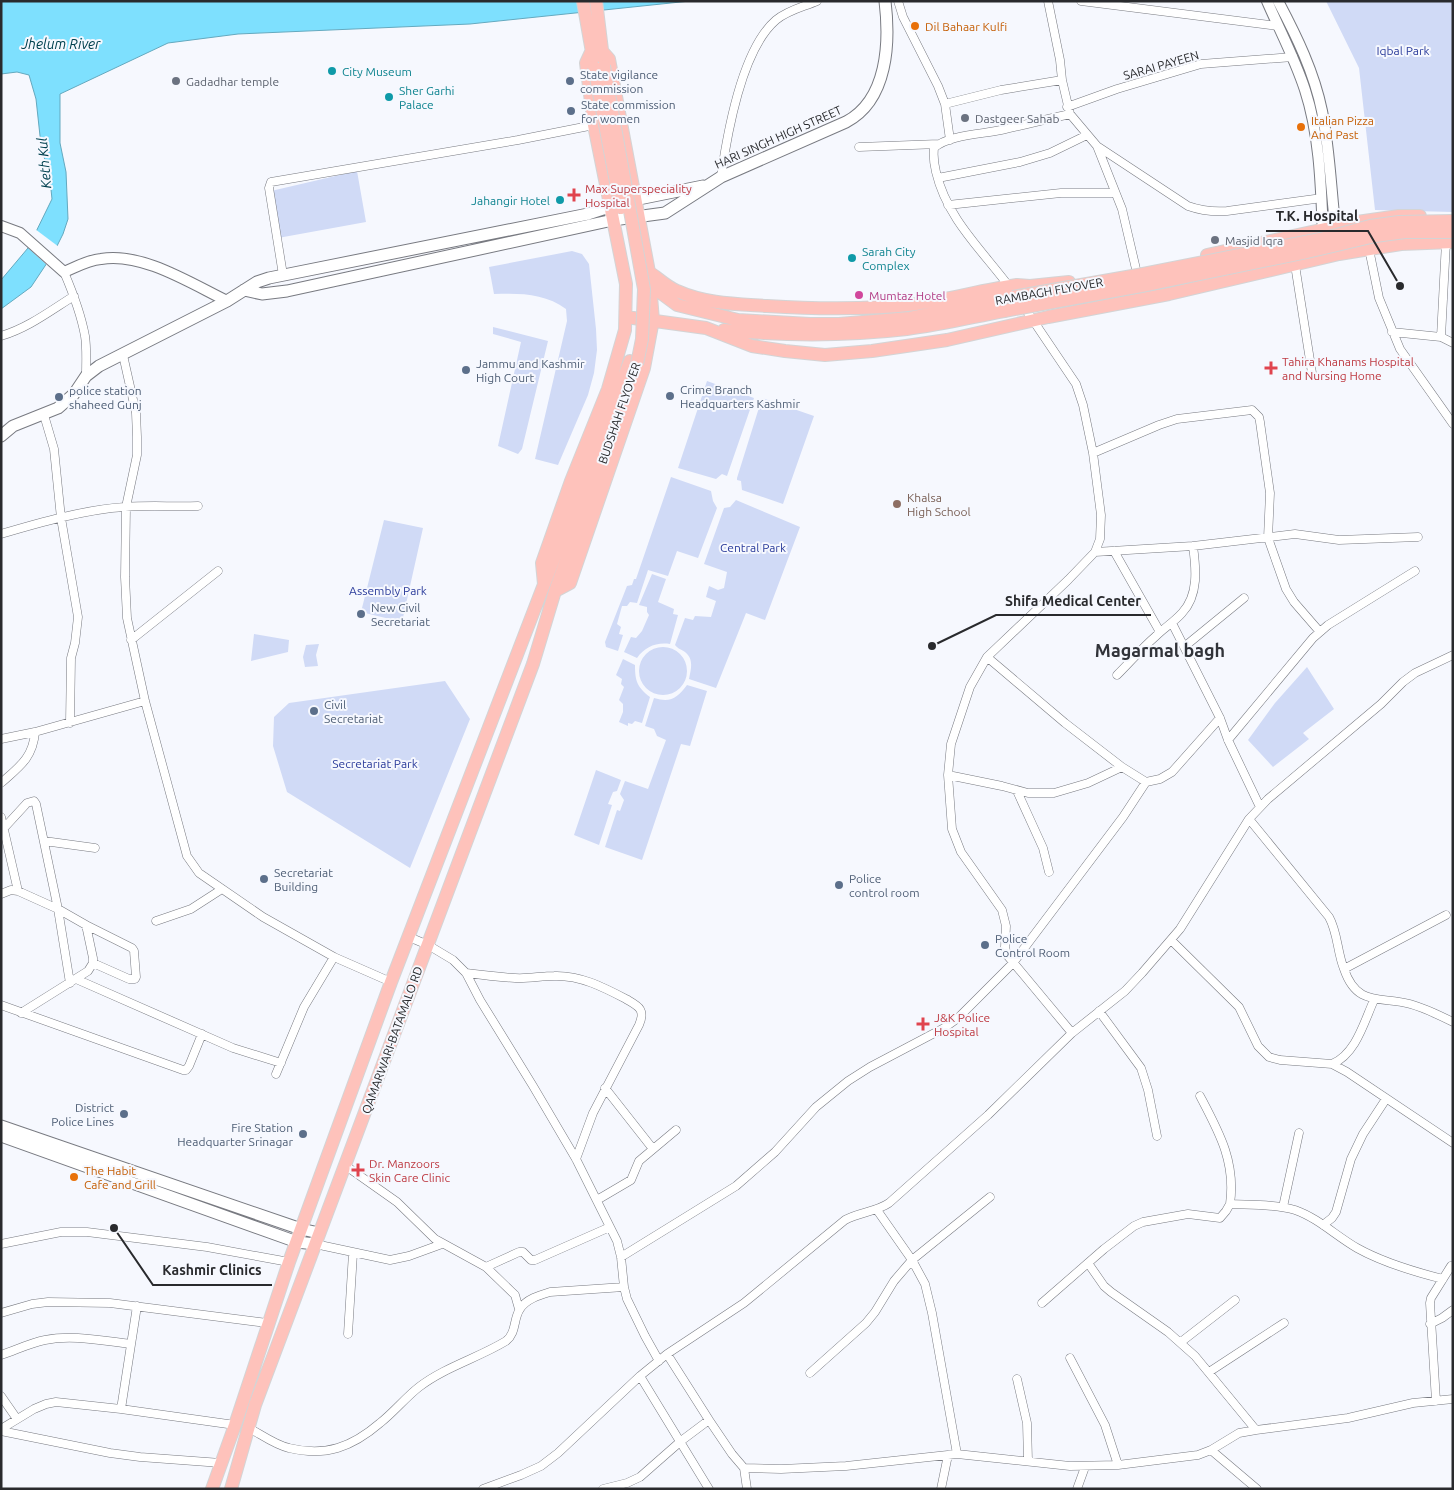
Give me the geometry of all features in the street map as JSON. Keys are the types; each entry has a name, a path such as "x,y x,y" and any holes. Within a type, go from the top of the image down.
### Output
{"main road":[{"path":"583,1 588,32 597,50 609,59 637,200 653,320 644,368 570,583 550,589 542,563 571,480 608,389 625,330 626,284 594,124 586,63 597,50 601,31 596,1"},
{"name":"HARI SINGH HIGH STREET","path":"708,185 768,155 834,128 852,119 863,110 874,95 885,58 886,26 884,1"},
{"name":"BUDSHAH FLYOVER","path":"550,589 637,364 642,338 644,289 597,50"},
{"path":"1,436 13,426 58,408 67,401 86,376 100,366 226,301 257,282 283,275 588,214 624,202 708,185"},
{"path":"244,290 262,294 287,291 613,220 665,213 708,185"},
{"path":"724,304 816,307 916,304 1009,286 1067,282 1136,270 1329,228 1399,216 1453,216"},
{"name":"RAMBAGH FLYOVER","path":"649,279 677,305 738,320 839,324 910,318 959,307 1138,276 1325,238 1370,226 1408,222 1453,221"},
{"name":"RAMBAGH FLYOVER","path":"706,328 767,334 874,332 909,328 1142,286 1375,236 1405,232 1450,239"},
{"path":"626,317 706,328 752,346 824,355 872,351 919,345 1031,320 1169,294 1339,254 1400,244 1450,239"},
{"path":"649,279 676,291 786,323"},
{"name":"QAMARWARI-BATAMALO RD","path":"221,1462 235,1426 267,1323 391,982 515,657 550,589"},
{"name":"QAMARWARI-BATAMALO RD","path":"231,1489 255,1406 533,664 550,589"},
{"path":"1,1126 301,1229 317,1239"},
{"path":"1,1136 297,1242 317,1239"},
{"path":"212,1489 221,1462"}],"street":[{"path":"721,178 726,144 740,88 758,42 775,21 786,13 817,1"},
{"path":"898,1 903,17 938,86 945,104 950,140"},
{"path":"1048,1 1069,110 1087,136 1097,146 1188,206 1199,211 1227,211 1322,198"},
{"path":"1081,1 1278,26"},
{"path":"1266,1 1293,57 1305,91 1312,119 1322,198 1329,228 1339,254"},
{"path":"1278,1 1305,56 1322,110 1328,146 1329,228 1324,258"},
{"name":"SARAI PAYEEN","path":"859,147 939,144 950,140 1016,127 1069,110 1178,70 1201,64 1293,57"},
{"path":"945,104 1001,90 1062,80"},
{"path":"283,275 269,188 271,182 518,140 594,124"},
{"path":"938,178 1020,162 1050,153 1087,136"},
{"path":"939,144 934,148 933,154 938,178 948,205 958,222 1009,286 1076,384 1083,405 1093,453 1101,527 1100,539 1095,552 1074,575 987,657 970,686 956,724 951,744 948,775 950,816 955,840 961,852 1002,910 1006,926 1005,947 1007,955 1072,1033"},
{"path":"1097,146 1122,209 1136,270"},
{"path":"948,205 1061,193 1115,193"},
{"path":"1,226 20,233 62,270 79,310 85,338 86,376"},
{"path":"1441,337 1450,239"},
{"path":"1369,249 1379,298 1392,332 1407,361 1453,424"},
{"path":"62,270 99,259 130,260 168,273 226,301"},
{"path":"1295,265 1312,373"},
{"path":"1,336 29,325 74,296"},
{"path":"1392,332 1441,337 1453,343"},
{"path":"123,355 136,413 137,437 137,455 126,507 125,596 131,640 145,701 187,856 199,873 263,917 334,957 391,982"},
{"path":"1093,453 1177,419 1252,410 1259,417 1268,474 1271,508 1268,538 1286,589 1294,602 1320,632"},
{"path":"44,414 54,449 62,518 78,618 71,658 70,723"},
{"path":"1,534 62,518 126,507 198,506"},
{"path":"1095,552 1193,546 1295,534 1339,540 1418,537"},
{"path":"1117,674 1160,632 1172,623 1188,605 1196,573 1193,546"},
{"path":"1114,551 1160,632"},
{"path":"131,640 218,571"},
{"path":"1228,740 1299,653 1320,632 1328,625 1415,571"},
{"path":"1184,647 1244,598"},
{"path":"1172,623 1220,718 1228,740 1260,806"},
{"path":"483,1489 541,1466 558,1453 640,1376 667,1354 744,1302 845,1220 877,1210 889,1203 981,1121 1072,1033 1125,991 1180,929 1260,806 1381,704 1403,682 1415,673 1453,655"},
{"path":"987,657 1065,723 1146,782"},
{"path":"1,739 70,723 145,701"},
{"path":"621,1257 736,1186 775,1152 830,1094 870,1067 944,1028 972,1005 1013,963 1117,825 1146,782 1160,779 1172,772 1220,718"},
{"path":"1,783 32,752 35,732"},
{"path":"948,775 1017,791 1041,794 1074,788 1122,766"},
{"path":"1017,791 1043,848 1048,872"},
{"path":"4,828 27,803 34,801 73,981"},
{"path":"1,817 18,891"},
{"path":"1250,819 1329,917 1336,934 1344,969 1362,995 1374,1000 1412,1004 1453,1022"},
{"path":"44,841 95,848"},
{"path":"156,921 190,909 222,889"},
{"path":"1,894 11,890 18,891 58,909 86,926 132,948 134,951 136,977 132,979 93,963"},
{"path":"1344,969 1446,915"},
{"path":"21,1013 88,971 93,963 93,958 86,926"},
{"path":"409,936 453,960 466,973 480,1000 576,1159 610,1227 621,1257 624,1287 632,1310 659,1361"},
{"path":"1171,940 1239,1008 1258,1046 1269,1056 1280,1060 1332,1064 1453,1143"},
{"path":"276,1074 304,1007 334,957"},
{"path":"466,973 516,978 555,975 570,977 601,986 637,1006 641,1011 642,1018 605,1088 588,1125 576,1159"},
{"path":"73,981 233,1048 281,1064"},
{"path":"1332,1064 1339,1061 1351,1050 1374,1000"},
{"path":"1,1005 183,1070 188,1069 202,1034"},
{"path":"1099,1011 1141,1068 1148,1090 1157,1136"},
{"path":"605,1088 653,1149"},
{"path":"1042,1303 1134,1226 1143,1222 1188,1214 1220,1218 1224,1215 1230,1204 1232,1182 1225,1146 1200,1096"},
{"path":"1323,1225 1336,1212 1351,1159 1363,1134 1386,1099"},
{"path":"597,1200 631,1180 639,1161 676,1130"},
{"path":"1283,1208 1299,1133"},
{"path":"346,1166 397,1202 442,1244 486,1267 515,1295 519,1310"},
{"path":"810,1373 866,1323 894,1281 912,1260 990,1197"},
{"path":"1230,1204 1283,1208 1304,1214 1372,1255 1443,1279"},
{"path":"877,1210 912,1260 925,1284 929,1296 957,1454"},
{"path":"486,1267 520,1252 523,1252 531,1260 535,1260 610,1227"},
{"path":"1,1244 61,1232 87,1232 207,1247 289,1262"},
{"path":"317,1239 353,1253 383,1259 401,1259 442,1244"},
{"path":"348,1334 353,1253"},
{"path":"1088,1263 1110,1292 1181,1342 1209,1372 1256,1430"},
{"path":"1436,1401 1430,1324 1432,1298 1452,1266"},
{"path":"249,1428 273,1442 288,1448 310,1451 346,1446 360,1440 430,1379 506,1341 514,1330 519,1310 526,1302 550,1292 624,1287"},
{"path":"1181,1342 1236,1300"},
{"path":"1,1313 32,1304 48,1302 110,1303 267,1323"},
{"path":"122,1409 137,1306"},
{"path":"1430,1324 1438,1321 1453,1310"},
{"path":"1209,1372 1284,1323"},
{"path":"1,1355 28,1344 58,1338 131,1344"},
{"path":"667,1354 709,1420 744,1468 747,1489"},
{"path":"1070,1358 1106,1425 1118,1465"},
{"path":"640,1376 681,1441 706,1487"},
{"path":"1017,1379 1027,1423 1028,1461"},
{"path":"1,1396 16,1420"},
{"path":"744,1468 837,1467 957,1454 1085,1467 1118,1465 1187,1458 1211,1450 1239,1434 1256,1430 1348,1418 1389,1408 1453,1399"},
{"path":"1,1430 40,1406 56,1402 122,1409 235,1426"},
{"path":"603,1489 627,1483 640,1476 709,1420"},
{"path":"1,1430 133,1456 221,1462"},
{"path":"1211,1450 1254,1488"},
{"path":"942,1489 948,1455"},
{"path":"1078,1489 1085,1467"}],"green space":[{"name":"Iqbal Park","path":"1326,1 1453,1 1453,212 1375,210 1359,68"},
{"path":"357,171 366,222 278,238 271,191"},
{"path":"572,251 582,254 589,264 597,350 594,373 588,395 558,465 535,459 567,321 566,309 541,297 522,294 494,294 489,267"},
{"path":"493,327 548,341 522,449 518,454 498,446 521,342 493,334"},
{"path":"707,381 754,398 727,476 722,474 716,479 678,468"},
{"name":"Central Park","path":"762,398 814,416 783,504 742,490 741,481 737,480"},
{"name":"Central Park","path":"671,477 711,491 717,508 698,558 677,551 668,576 648,570 637,603 630,602 627,606 622,606 617,624 621,627 619,634 623,635 618,651 606,647 605,642 627,586 632,585 634,579 636,579"},
{"name":"Central Park","path":"736,500 800,527 765,620 746,613 716,688 689,679 690,658 675,645 685,618 693,620 695,616 711,617 716,601 706,597 709,586 718,590 724,588 727,572 704,564 724,508 730,507"},
{"name":"Assembly Park","path":"384,520 423,528 402,622 361,612"},
{"path":"652,574 666,579 658,602 674,609 673,614 678,615 670,644 651,646 637,658 624,652 631,637 636,638 642,631 649,615 647,607 639,605"},
{"path":"254,634 289,640 288,652 251,661"},
{"path":"319,644 316,655 318,666 305,667 303,657 306,645"},
{"path":"663,647 672,649 680,654 685,662 687,671 685,680 680,688 672,693 663,695 654,693 646,688 641,680 639,671 641,662 646,654 654,649"},
{"path":"623,659 635,665 638,683 642,690 650,697 642,723 635,721 632,724 628,723 628,726 619,722 623,712 623,704 619,700 624,687 621,684 622,679 616,675"},
{"path":"1307,667 1334,709 1303,733 1309,739 1273,767 1248,740 1275,703"},
{"name":"Secretariat Park","path":"445,681 470,719 410,868 287,792 273,746 274,717 289,703"},
{"path":"687,685 707,691 690,746 681,744 642,860 605,847 617,810 620,811 624,800 620,794 625,781 648,789 666,740 657,736 654,729 645,726 654,698 669,700 677,696"},
{"path":"596,770 621,780 617,791 613,792 608,804 612,805 599,845 574,835"}],"water":[{"name":"Jhelum River","path":"1,1 690,1 470,24 238,34 168,43 60,94 60,143 66,172 68,219 53,254 31,287 1,309 1,280 28,248 52,199 50,180 41,145 36,99 29,75 17,72 1,74"}],"pier":[{"path":"35,229 59,247 48,266 26,246"}],"place":[{"name":"Dil Bahaar Kulfi","path":"915,26"},
{"name":"City Museum","path":"332,71"},
{"name":"Gadadhar temple","path":"176,81"},
{"name":"State vigilance commission","path":"570,81"},
{"name":"Sher Garhi Palace","path":"389,97"},
{"name":"State commission for women","path":"571,111"},
{"name":"Dastgeer Sahab","path":"965,118"},
{"name":"Italian Pizza And Past","path":"1301,127"},
{"name":"Max Superspeciality Hospital","path":"574,195"},
{"name":"Jahangir Hotel","path":"560,200"},
{"name":"Masjid Iqra","path":"1215,240"},
{"name":"Sarah City Complex","path":"852,258"},
{"name":"T.K. Hospital","path":"1400,286"},
{"name":"Mumtaz Hotel","path":"859,295"},
{"name":"Tahira Khanams Hospital and Nursing Home","path":"1271,368"},
{"name":"Jammu and Kashmir High Court","path":"466,370"},
{"name":"Crime Branch Headquarters Kashmir","path":"670,396"},
{"name":"police station shaheed Gunj","path":"59,397"},
{"name":"Khalsa High School","path":"897,504"},
{"name":"New Civil Secretariat","path":"361,614"},
{"name":"Shifa Medical Center","path":"932,646"},
{"name":"Civil Secretariat","path":"314,711"},
{"name":"Secretariat Building","path":"264,879"},
{"name":"Police control room","path":"839,885"},
{"name":"Police Control Room","path":"985,945"},
{"name":"J&K Police Hospital","path":"923,1024"},
{"name":"District Police Lines","path":"124,1114"},
{"name":"Fire Station Headquarter Srinagar","path":"303,1134"},
{"name":"Dr. Manzoors Skin Care Clinic","path":"358,1170"},
{"name":"The Habit Cafe and Grill","path":"74,1177"},
{"name":"Kashmir Clinics","path":"114,1228"}],"district":[{"name":"Magarmal bagh","path":"1160,650"}],"water label":[{"name":"Keth Kul","path":"44,163"}]}
